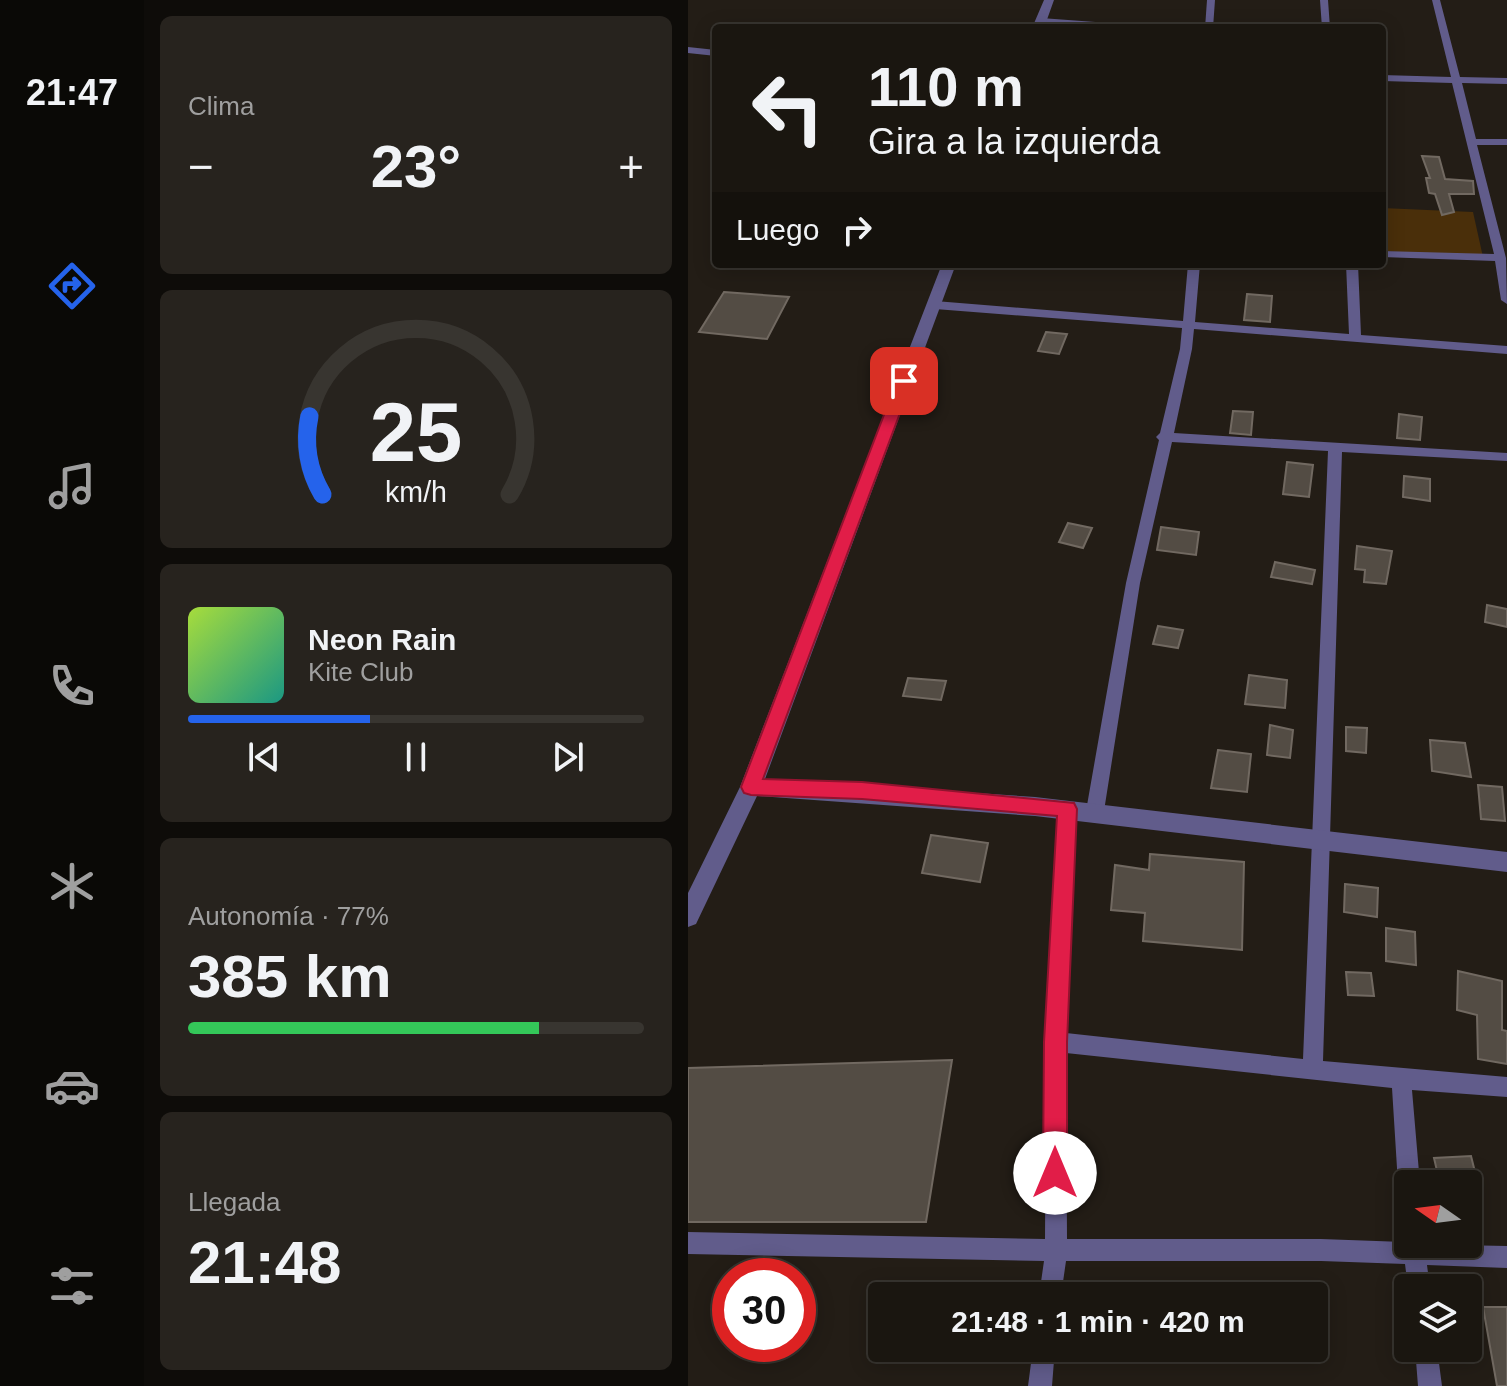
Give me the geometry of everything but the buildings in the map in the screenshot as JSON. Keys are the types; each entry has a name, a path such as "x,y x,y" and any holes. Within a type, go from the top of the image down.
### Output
{"street":[{"path":"1039,24 1049,0"},
{"path":"1209,24 1211,0"},
{"path":"1324,0 1326,24"},
{"path":"1436,0 1500,258 1507,300"},
{"path":"688,50 712,53"},
{"path":"1386,78 1507,81"},
{"path":"1472,142 1507,142"},
{"path":"1386,254 1500,258"},
{"path":"688,917 751,787 948,268"},
{"path":"1095,811 1133,583 1163,437 1181,373 1194,268"},
{"path":"1352,268 1355,338"},
{"path":"935,305 1507,350"},
{"path":"1163,437 1507,457"},
{"path":"1313,1070 1335,447"},
{"path":"751,787 862,790 1095,811 1507,862"},
{"path":"1052,1282 1056,1250 1056,1042 1067,809"},
{"path":"1056,1042 1401,1079 1507,1087"},
{"path":"1401,1079 1408,1170"},
{"path":"688,1243 1056,1250 1394,1248"},
{"path":"1482,1255 1507,1257"},
{"path":"1040,1386 1043,1362"},
{"path":"1427,1362 1430,1386"}],"shaded area":[{"path":"1386,208 1473,212 1483,257 1386,251"}],"route":[{"path":"904,381 751,787 862,790 1067,809 1056,1042 1055,1173"}]}
